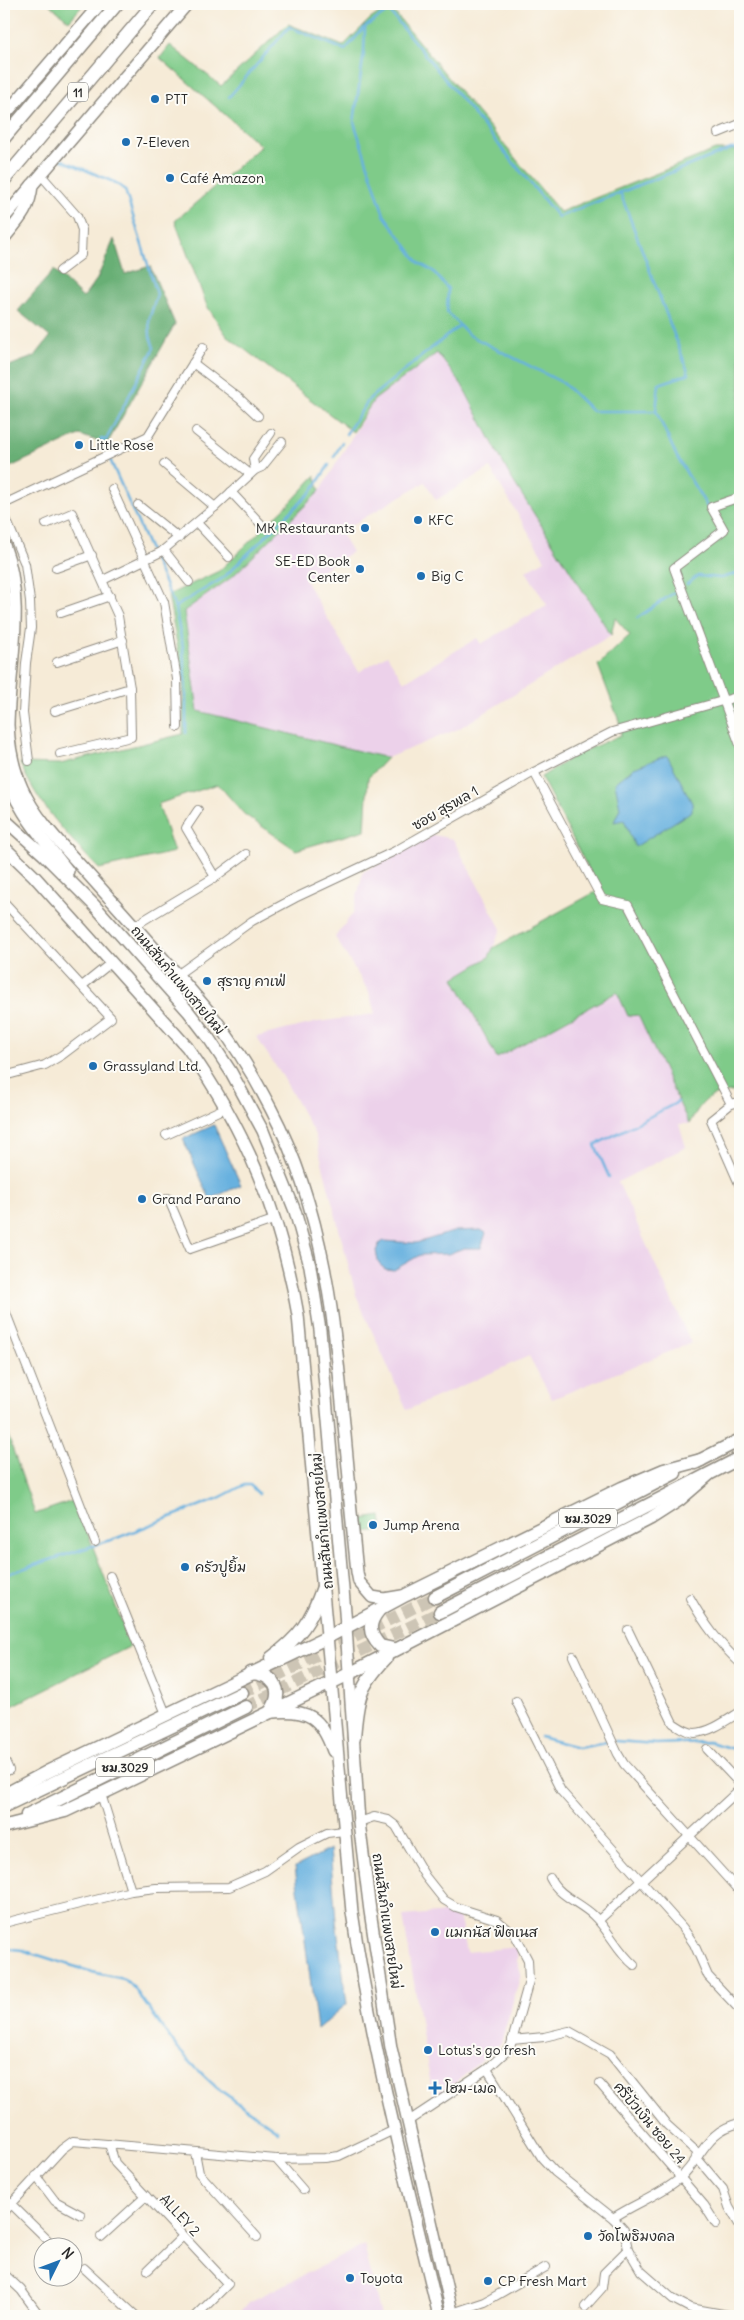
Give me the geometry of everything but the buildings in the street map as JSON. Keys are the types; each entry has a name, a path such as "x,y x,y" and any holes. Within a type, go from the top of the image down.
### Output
{"main road":[{"path":"4,116 100,4"},
{"name":"11","path":"4,138 117,4"},
{"name":"11","path":"4,180 153,4"},
{"path":"4,218 187,4"},
{"path":"4,238 21,218 30,201 32,185"},
{"path":"4,545 14,586 15,609 8,742 22,790 42,819 180,978 230,1040 271,1109 298,1170 322,1250 331,1300 360,1582 372,1597 384,1599 406,1595"},
{"path":"4,600 4,643"},
{"path":"4,765 10,784 24,814 94,905"},
{"name":"ถนนสันกำแพงสายใหม่","path":"4,818 94,905 188,1011 231,1072 263,1131 284,1180 303,1238 314,1294 327,1410 346,1628 359,1822 371,1921 390,2048 453,2315"},
{"name":"ถนนสันกำแพงสายใหม่","path":"4,847 34,876 188,1047 227,1107 253,1160 276,1219 292,1279 298,1315 344,1832 357,1950 376,2051 439,2316"},
{"path":"180,978 188,1011"},
{"path":"231,1072 271,1109"},
{"path":"314,1294 322,1250"},
{"path":"327,1410 350,1488"},
{"name":"ชม.3029","path":"435,1597 740,1440"},
{"name":"ชม.3029","path":"440,1612 740,1458"},
{"path":"4,1795 47,1772 250,1673 328,1637 406,1595 622,1488 664,1470 701,1460"},
{"path":"5,1826 65,1811 349,1674 394,1648 651,1518 679,1500 708,1475"},
{"path":"250,1673 290,1644 302,1632 317,1604 323,1587"},
{"path":"380,1609 371,1620 371,1634 380,1646 394,1648"},
{"path":"354,1738 357,1705 368,1677 394,1648"},
{"path":"250,1673 264,1675 277,1688 277,1700 270,1712"},
{"name":"ชม.3029","path":"4,1806 242,1693"},
{"name":"ชม.3029","path":"5,1826 246,1707"},
{"path":"270,1712 297,1711 311,1716 317,1721 329,1740 338,1764"},
{"path":"376,2051 390,2048"}],"street":[{"path":"718,133 740,124"},
{"path":"41,175 77,216 82,230 81,255 60,271"},
{"path":"4,504 148,436 203,347"},
{"path":"193,363 240,399 258,416"},
{"path":"196,431 252,472"},
{"path":"252,472 253,458 271,433"},
{"path":"103,580 162,551 179,538 252,472 262,467 282,442"},
{"path":"164,464 215,507"},
{"path":"112,489 148,558 164,602 177,679 178,727"},
{"path":"232,492 261,524"},
{"path":"740,497 711,507 724,530 674,568 740,745"},
{"path":"138,505 179,538"},
{"path":"46,524 72,513 118,616 130,688 131,737 60,754"},
{"path":"4,514 25,564 30,601 31,628 26,663 24,725 29,761"},
{"path":"197,523 229,557"},
{"path":"162,551 189,582"},
{"path":"56,568 92,555"},
{"path":"61,614 110,596"},
{"path":"57,662 123,640"},
{"path":"56,711 130,688"},
{"name":"ซอย สุรพล 1","path":"180,978 252,921 295,898 395,852 534,772 612,732 740,696"},
{"path":"8,726 24,725"},
{"path":"534,772 602,899 628,905 731,1104"},
{"path":"198,810 186,828 215,877"},
{"path":"134,926 215,877 246,854"},
{"path":"4,902 111,1018 62,1055 45,1065 4,1076"},
{"path":"82,986 112,962"},
{"path":"740,1102 731,1104 711,1120 740,1186"},
{"path":"166,1135 227,1107"},
{"path":"168,1198 190,1249 276,1219"},
{"path":"4,1308 95,1542"},
{"path":"110,1576 166,1714"},
{"path":"690,1598 705,1625 740,1663"},
{"path":"628,1630 673,1723 686,1731 695,1733 720,1724 740,1712"},
{"path":"573,1656 618,1754 740,1892"},
{"path":"516,1701 561,1791 683,1928 694,1944 708,1976 740,2010"},
{"path":"707,1749 740,1784"},
{"path":"4,1759 9,1770 4,1772"},
{"path":"599,1920 740,1789"},
{"path":"100,1794 131,1890"},
{"path":"359,1822 374,1817 388,1820 396,1826 425,1876 444,1900 456,1908 497,1920 515,1936 528,1960 529,1981 510,2048 486,2069 407,2122"},
{"path":"4,1923 131,1890 229,1887 265,1871 299,1846 327,1833 344,1832"},
{"path":"550,1878 556,1889 599,1920 623,1956 634,1965"},
{"path":"512,2040 544,2037 569,2031 610,2054 666,2125 698,2156 723,2189 729,2207 740,2226"},
{"path":"486,2069 542,2158 555,2172 624,2230 628,2249 641,2270 689,2312 734,2316"},
{"name":"ศรีบัวเงิน ซอย 24","path":"600,2084 704,2205 716,2224"},
{"path":"612,2218 680,2178 705,2144 727,2126 740,2123"},
{"path":"4,2212 62,2149 73,2141 276,2159 340,2156 394,2130"},
{"name":"ALLEY 2","path":"109,2144 115,2163 228,2284 196,2316"},
{"path":"195,2152 199,2173 257,2237"},
{"path":"276,2159 303,2190"},
{"path":"36,2176 56,2201 81,2215"},
{"path":"101,2237 146,2196"},
{"path":"4,2197 45,2238"},
{"path":"148,2270 183,2236"},
{"path":"585,2307 602,2288 604,2273 628,2249"},
{"path":"453,2315 485,2302 546,2267"},
{"path":"84,2268 136,2316"},
{"path":"4,2274 21,2290 40,2316"}],"shaded area":[{"path":"437,353 462,385 510,476 611,635 458,729 387,758 198,712 184,611 232,577 320,491 374,400","holes":["490,468 545,560 526,571 547,605 481,644 477,638 404,682 387,655 359,672 305,580 352,552 340,532 425,482 436,500"]},
{"path":"433,835 453,839 501,929 489,957 497,1058 617,992 628,1016 638,1015 689,1124 679,1124 686,1147 618,1182 691,1343 552,1399 529,1356 407,1410 356,1295 315,1135 283,1077 256,1037 318,1022 375,1014 369,992 335,937 353,913 363,872"},
{"path":"458,1911 467,1952 518,1947 517,1961 521,1974 501,2043 451,2087 433,2099 403,1916"},
{"path":"364,2245 381,2316 237,2316 249,2302"}],"green space":[{"path":"49,4 84,4 69,21"},
{"path":"389,6 560,212 715,150 740,150 740,434 735,436 740,452 740,1091 721,1093 709,1098 699,1107 689,1124 638,1015 628,1016 617,992 497,1058 454,978 489,957 493,948 599,890 541,777 577,754 621,735 619,721 598,665 630,635 615,618 611,635 510,476 462,385 437,353 374,400 353,432 227,336 207,306 175,221 261,146 160,58 170,45 221,86 288,24 343,46 369,20"},
{"path":"114,239 125,274 150,266 175,324 107,444 79,435 4,470 4,368 35,356 50,337 18,311 54,270 83,298 97,279"},
{"path":"315,476 320,491 232,577 184,611 198,711 387,758 368,778 365,830 296,850 244,814 218,784 158,804 174,852 99,869 65,832 45,806 20,763 60,764 183,734 183,677 168,595 219,571 292,501"},
{"path":"4,1424 35,1514 75,1500 131,1646 6,1709 4,1704"},
{"name":"Jump Arena","path":"381,1516 383,1531 364,1533 362,1519"}],"water":[{"path":"667,755 692,803 692,811 635,847 624,820 614,822 620,808 615,783 634,768"},
{"path":"214,1125 241,1185 210,1199 183,1139"},
{"path":"481,1230 486,1233 481,1248 464,1248 448,1254 420,1255 394,1270 385,1269 379,1264 376,1251 379,1244 384,1241 416,1243 456,1231"},
{"path":"330,1849 336,1920 347,2004 317,2029 295,1867"}],"waterway":[{"path":"229,97 289,27 345,50 365,27 399,4"},
{"path":"389,11 558,217 731,149 740,148"},
{"path":"365,27 364,52 354,122 384,215 419,263 433,271 448,289 447,312 469,335 563,383 592,411 656,411 677,457 709,510"},
{"path":"60,159 116,183 125,190 157,294 149,320 150,336 154,348 106,440 101,439 175,607 183,648 186,733"},
{"path":"620,192 689,374 659,384 656,411"},
{"path":"346,434 370,398 459,326"},
{"path":"334,457 342,442"},
{"path":"175,607 223,578 312,491 329,465"},
{"path":"687,584 698,576 721,578 740,573"},
{"path":"637,618 675,592"},
{"path":"609,1177 595,1145 678,1102"},
{"path":"4,1575 117,1538 219,1498 244,1485 250,1485 259,1494"},
{"path":"540,1737 578,1747 606,1742"},
{"path":"616,1741 656,1744 709,1742 740,1751"},
{"path":"4,1948 22,1950 92,1972 124,1979 134,1988 178,2049 198,2070 217,2088 278,2131"}],"tunnel":[{"path":"242,1693 435,1597"},
{"path":"246,1707 440,1612"}],"place":[{"name":"PTT","path":"155,99"},
{"name":"7-Eleven","path":"126,142"},
{"name":"Café Amazon","path":"170,178"},
{"name":"Little Rose","path":"79,445"},
{"name":"KFC","path":"418,520"},
{"name":"MK Restaurants","path":"365,528"},
{"name":"SE-ED Book Center","path":"360,569"},
{"name":"Big C","path":"421,576"},
{"name":"สุราญ คาเฟ่","path":"207,981"},
{"name":"Grassyland Ltd.","path":"93,1066"},
{"name":"Grand Parano","path":"142,1199"},
{"name":"Jump Arena","path":"373,1525"},
{"name":"ครัวปูยิ้ม","path":"185,1567"},
{"name":"แมกนัส ฟิตเนส","path":"435,1932"},
{"name":"Lotus's go fresh","path":"428,2050"},
{"name":"โฮม-เมด","path":"435,2088"},
{"name":"วัดโพธิมงคล","path":"588,2236"},
{"name":"Toyota","path":"350,2278"},
{"name":"CP Fresh Mart","path":"488,2281"}]}
